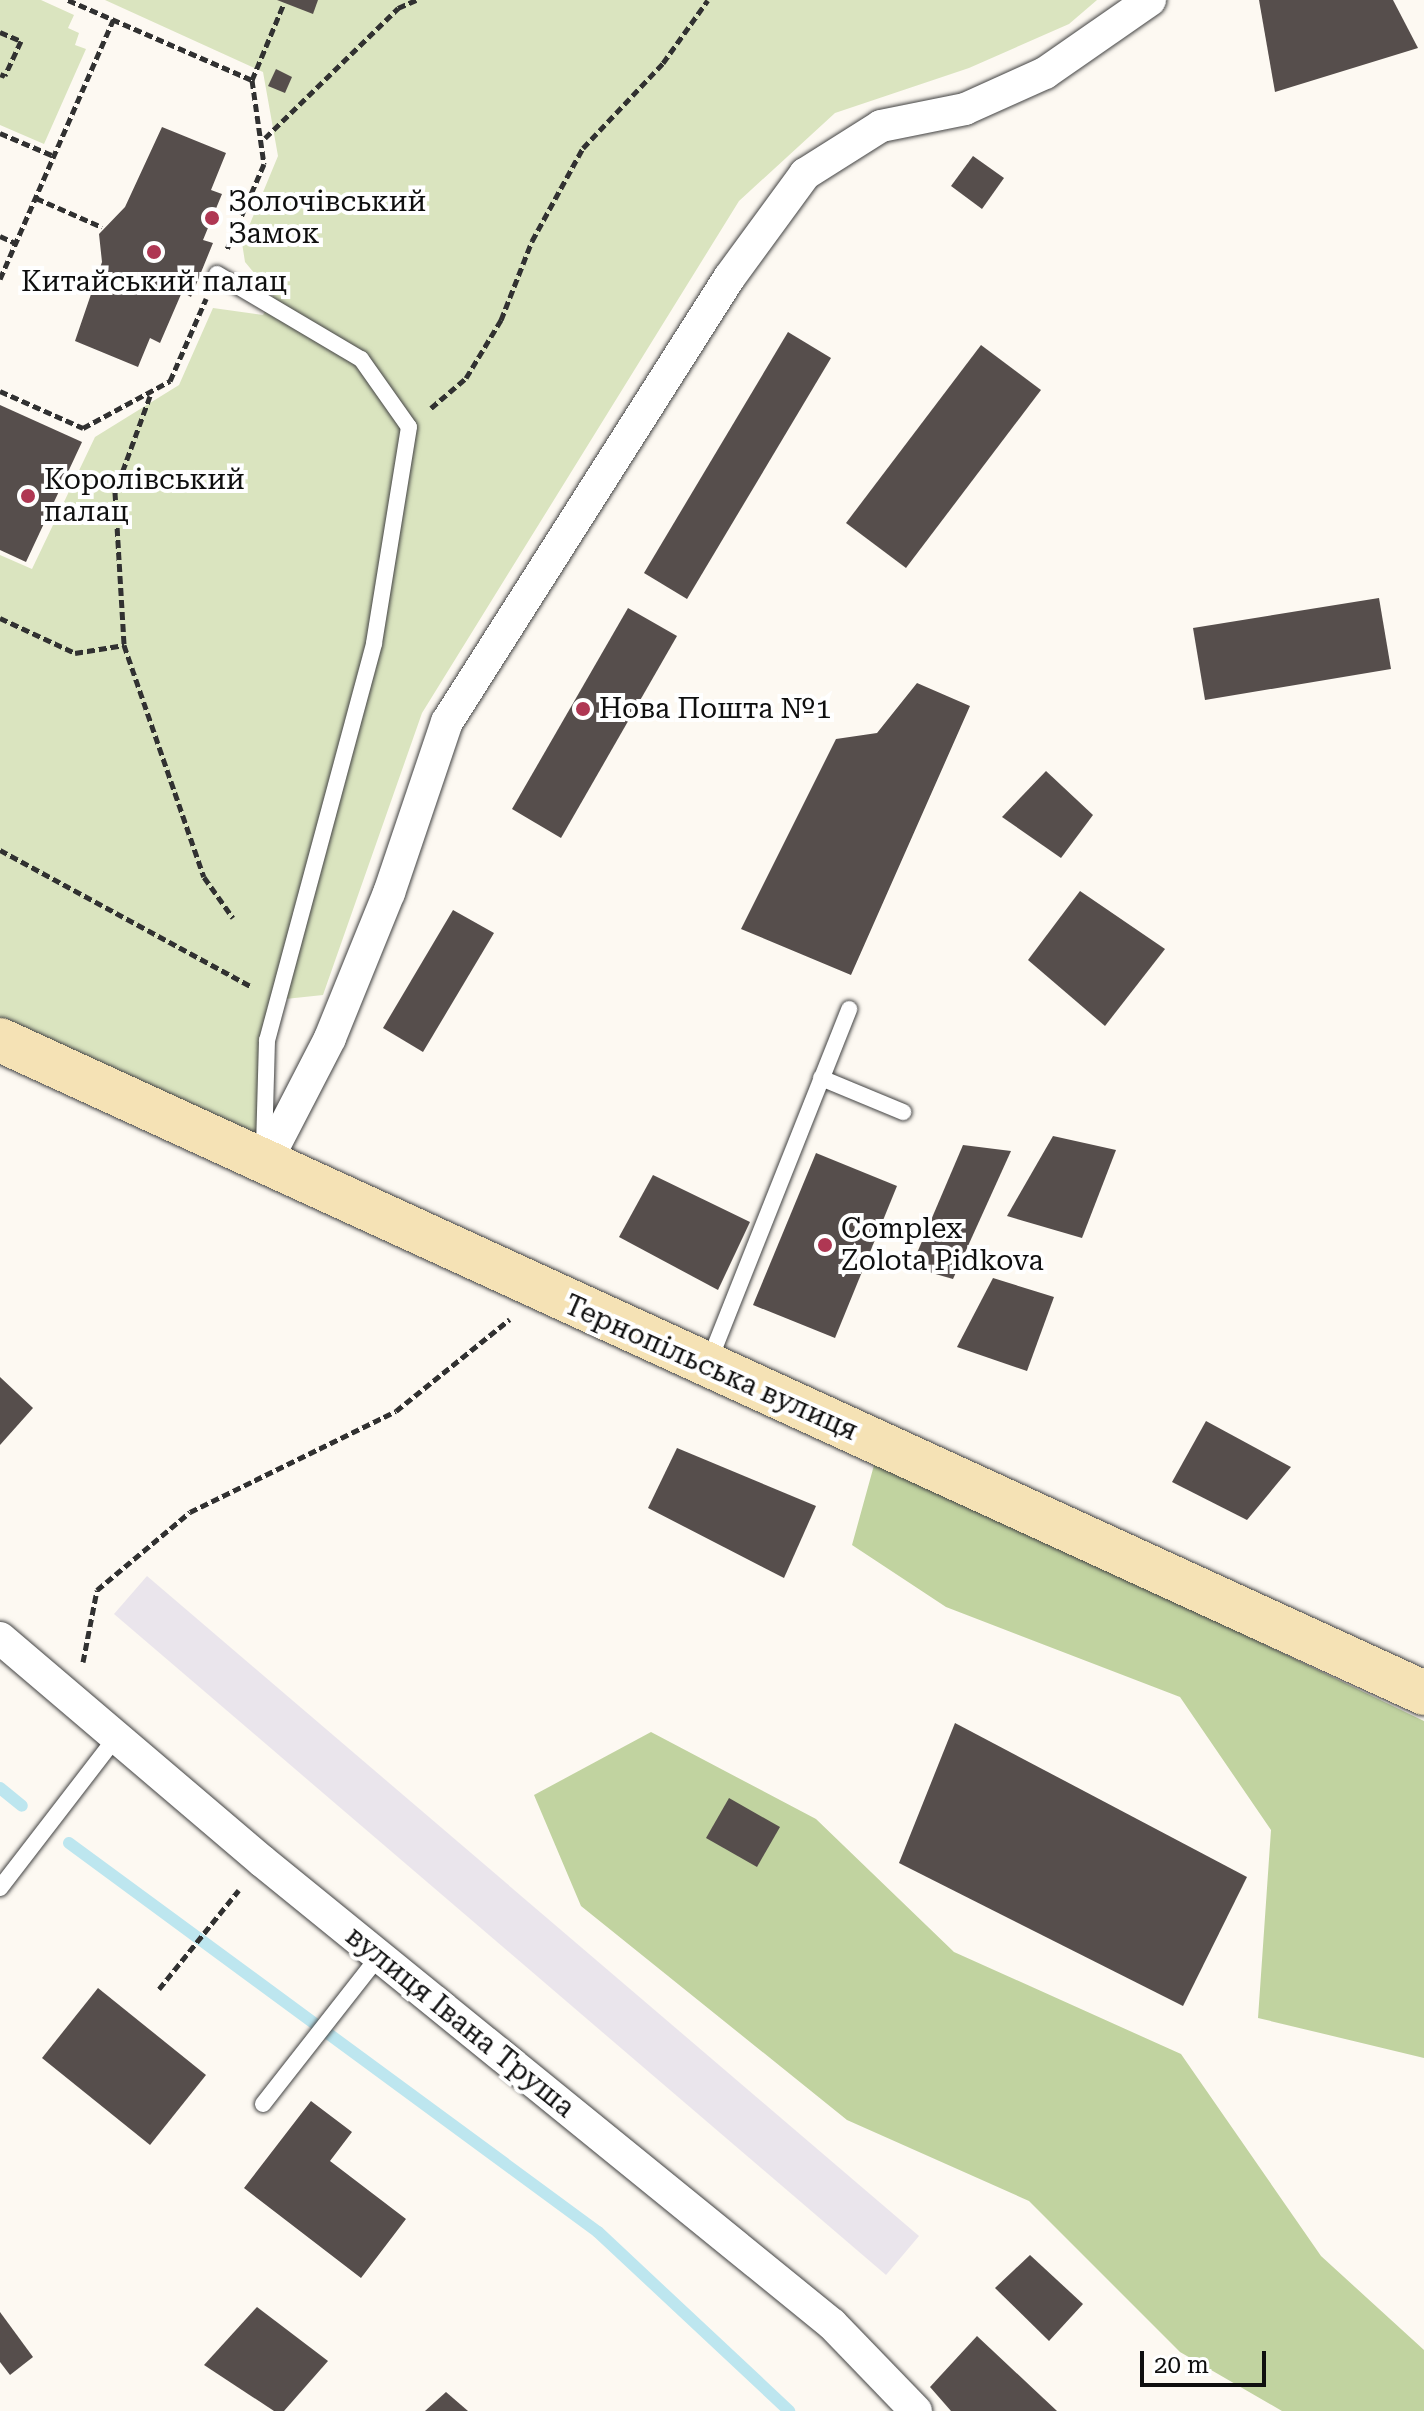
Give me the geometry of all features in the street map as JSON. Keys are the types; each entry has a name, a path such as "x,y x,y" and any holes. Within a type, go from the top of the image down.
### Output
{"street":[{"path":"264,1166 330,1038 389,893 447,722 729,278 805,174 881,126 965,109 1045,73 1144,2"},
{"name":"Тернопільська вулиця","path":"0,1040 264,1166 1424,1693"},
{"name":"вулиця Івана Труша","path":"0,1638 379,1956 832,2324 916,2411"}],"lane":[{"path":"217,274 361,359 409,427 374,644 267,1040 264,1166"},
{"path":"708,1366 849,1009"},
{"path":"821,1078 903,1112"},
{"path":"0,1888 117,1736"},
{"path":"263,2104 379,1956"}],"path":[{"path":"68,0 252,80"},
{"path":"264,139 398,8 416,0"},
{"path":"409,427 466,378 501,320 532,241 583,148 663,63 708,0"},
{"path":"0,391 83,428 150,395 170,381 264,164 264,139 252,80 284,3"},
{"path":"0,279 113,20"},
{"path":"0,32 21,41 5,76 0,74"},
{"path":"0,133 54,156"},
{"path":"36,198 102,227"},
{"path":"0,236 16,243"},
{"path":"150,395 115,492 124,645 204,877 233,918"},
{"path":"0,618 75,653 124,645"},
{"path":"0,850 276,1000"},
{"path":"83,1664 97,1590 190,1512 396,1411 509,1320"},
{"path":"159,1989 214,1920"}],"shaded area":[{"path":"147,1576 919,2236 886,2275 114,1614"}],"green space":[{"path":"0,0 41,0 74,15 68,28 79,33 75,45 86,49 44,144 0,125"},
{"path":"105,0 1097,0 1069,24 969,68 835,113 739,201 422,713 323,995 276,1000 264,1166 0,1040 0,555 32,569 95,437 179,385 213,308 263,315 273,296 245,262 242,243 278,156 263,72"},
{"path":"876,1458 1424,1721 1424,2058 1258,2018 1271,1830 1180,1697 946,1607 852,1545"},
{"path":"651,1732 816,1819 954,1952 1181,2054 1321,2256 1424,2350 1424,2411 1282,2411 1180,2352 1029,2201 847,2120 581,1906 534,1795"}],"building":[{"path":"277,0 318,0 313,14"},
{"path":"1259,0 1393,0 1418,48 1275,92"},
{"path":"276,69 292,77 285,93 268,86"},
{"name":"Китайський палац","path":"162,127 226,153 211,190 222,194 203,240 213,243 191,297 182,292 160,343 150,338 138,367 75,341 102,262 99,234 125,207"},
{"path":"973,156 1004,178 982,209 951,186"},
{"path":"788,332 831,358 687,599 644,573"},
{"path":"981,345 1041,390 906,568 846,523"},
{"name":"Королівський палац","path":"0,405 82,442 26,562 0,550"},
{"path":"1379,598 1391,669 1205,700 1193,628"},
{"path":"628,608 677,636 561,838 512,809"},
{"path":"917,683 970,706 851,975 741,929 836,739 877,733"},
{"path":"1046,771 1093,815 1061,858 1002,817"},
{"path":"1080,891 1165,949 1105,1026 1028,960"},
{"path":"453,910 494,933 423,1052 383,1028"},
{"path":"1053,1136 1116,1150 1082,1238 1007,1216"},
{"path":"963,1145 1011,1151 953,1279 911,1267"},
{"name":"Complex Zolota Pidkova","path":"816,1153 897,1186 835,1338 753,1305"},
{"path":"653,1175 750,1222 718,1290 619,1237"},
{"path":"993,1278 1054,1297 1027,1371 957,1347"},
{"path":"0,1377 33,1408 0,1445"},
{"path":"1206,1421 1291,1467 1247,1520 1172,1482"},
{"path":"677,1448 816,1506 784,1578 648,1508"},
{"path":"955,1723 1247,1877 1183,2006 899,1863"},
{"path":"729,1798 780,1827 757,1867 706,1838"},
{"path":"98,1988 206,2075 150,2145 42,2058"},
{"path":"311,2101 352,2132 330,2161 406,2219 361,2278 244,2188"},
{"path":"1030,2255 1083,2304 1049,2341 995,2288"},
{"path":"257,2307 328,2361 284,2411 274,2411 204,2365"},
{"path":"0,2312 33,2357 10,2375 0,2362"},
{"path":"977,2336 1057,2411 951,2411 930,2387"},
{"path":"446,2392 468,2411 425,2411"}],"waterway":[{"path":"0,1788 22,1806"},
{"path":"69,1843 598,2232 789,2411"}],"place":[{"name":"Золочівський Замок","path":"212,218"},
{"name":"Китайський палац","path":"154,252"},
{"name":"Королівський палац","path":"28,496"},
{"name":"Нова Пошта №1","path":"583,709"},
{"name":"Complex Zolota Pidkova","path":"825,1245"}]}
